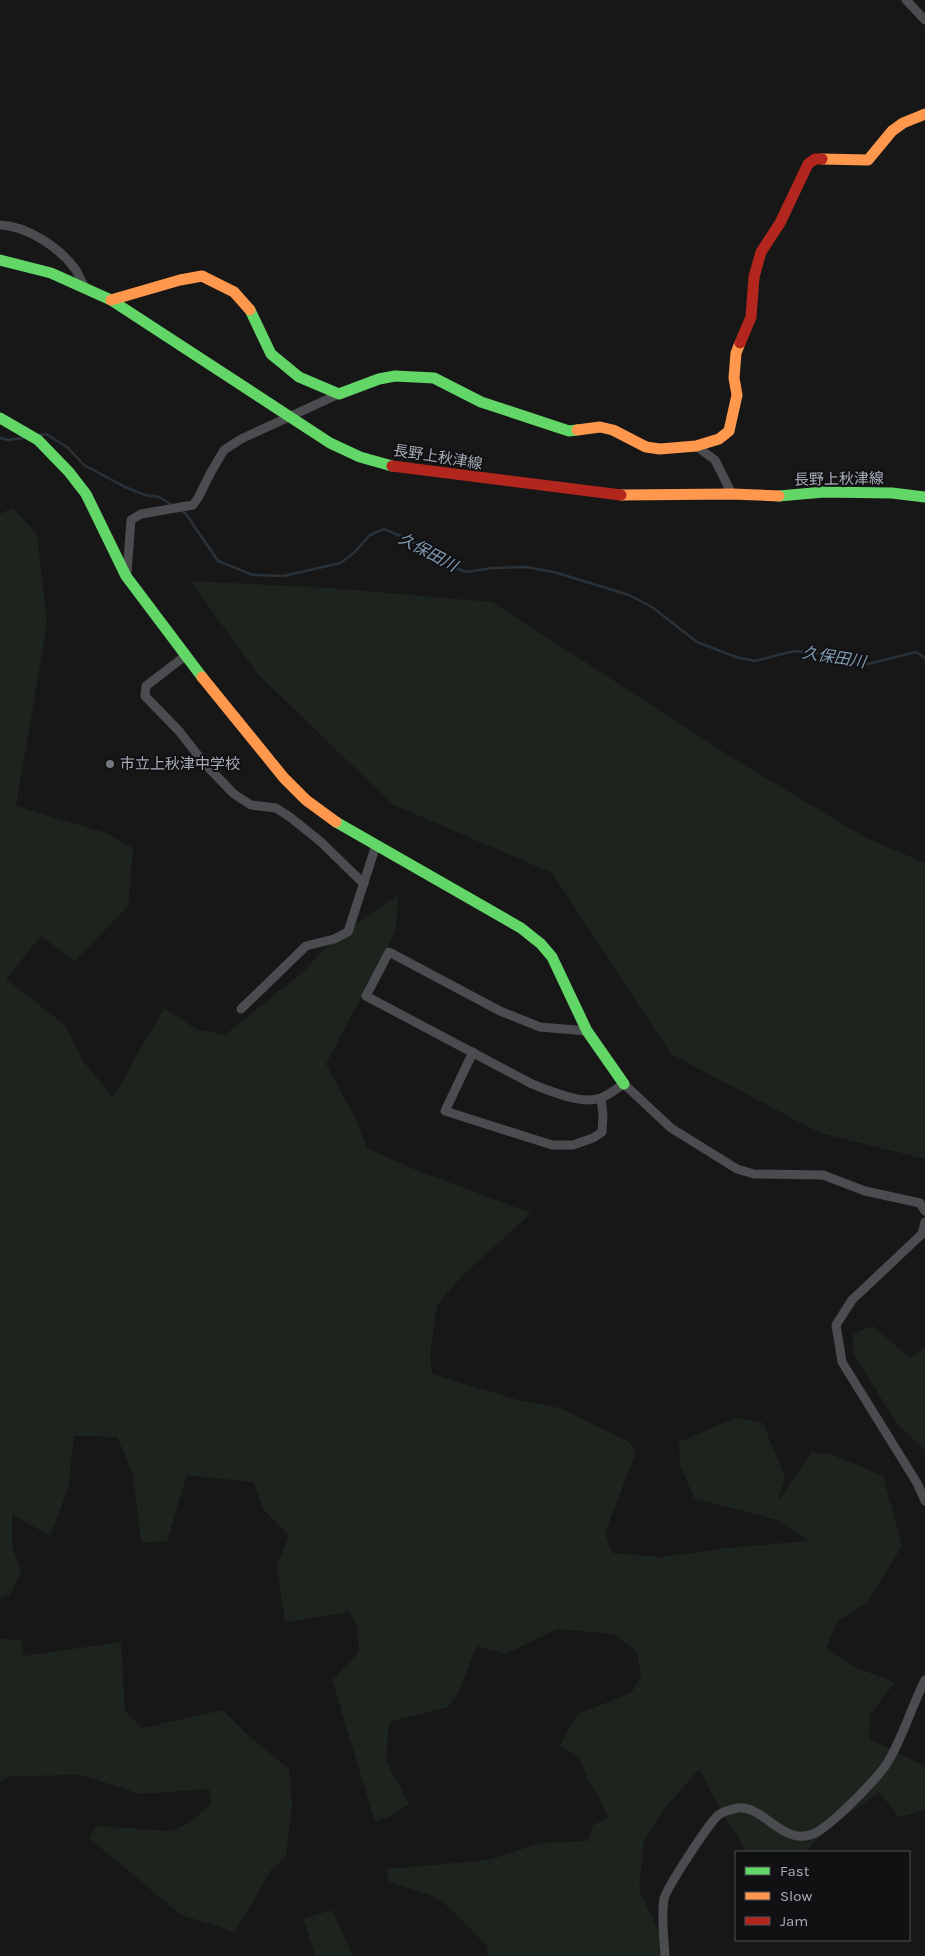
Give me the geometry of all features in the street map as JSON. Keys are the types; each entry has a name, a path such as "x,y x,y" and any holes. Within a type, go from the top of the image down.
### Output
{"street":[{"path":"906,0 925,20"},
{"path":"126,576 131,520 141,514 193,505 224,450 241,439 339,394 379,379 395,376 434,378 481,402 569,431 600,427 613,430 646,447 660,449 696,446 719,439 729,431 737,396 734,378 736,353 751,317 754,277 759,261 762,252 780,223 808,164 815,159 868,160 884,144 892,130 925,114"},
{"path":"0,225 9,225 35,234 52,247 75,270 85,288"},
{"name":"長野上秋津線","path":"0,260 51,273 111,300 330,444 360,458 399,468 629,496 732,494 790,496 824,492 883,493 925,497"},
{"path":"111,300 180,280 202,276 234,292 251,312 271,354 299,378 339,394"},
{"path":"0,418 38,440 69,472 86,494 102,522 126,576 185,656 284,778 306,800 326,816 521,928 541,944 552,957 587,1031 624,1084 671,1128 738,1169 754,1174 823,1176 865,1191 920,1203 925,1211"},
{"path":"696,446 715,460 732,494"},
{"path":"185,656 146,686 145,696 179,731 204,763 234,794 251,805 276,808 290,817 321,842 364,884"},
{"path":"241,1009 306,946 334,939 348,932 376,845"},
{"path":"587,1031 540,1027 500,1011 389,952 366,996 553,1092 573,1098 591,1100 601,1098 624,1084"},
{"path":"473,1052 445,1111 552,1146 573,1145 594,1138 602,1132 601,1098"},
{"path":"925,1222 922,1234 852,1300 836,1325 842,1362 917,1483 925,1500"},
{"path":"665,1956 664,1898 702,1836 719,1814 739,1808 754,1811 784,1832 803,1836 816,1832 837,1817 873,1780 889,1760 925,1680"}],"shaded area":[{"path":"12,508 37,534 47,624 16,806 106,833 133,848 128,906 75,961 41,936 6,979 66,1026 83,1061 113,1097 164,1008 196,1029 225,1035 303,972 334,939 398,895 396,931 326,1064 355,1118 367,1148 411,1168 531,1213 463,1275 437,1305 430,1353 432,1374 518,1400 560,1408 629,1442 636,1452 605,1533 612,1553 661,1557 727,1548 808,1541 777,1520 694,1498 680,1465 679,1442 736,1418 763,1423 785,1478 778,1501 812,1452 830,1454 883,1476 902,1546 868,1602 838,1621 826,1648 854,1667 895,1682 870,1715 869,1739 925,1766 925,1810 899,1817 879,1792 830,1828 808,1851 745,1851 699,1769 665,1808 644,1840 639,1890 665,1944 664,1956 487,1956 488,1947 449,1907 431,1895 389,1882 386,1869 489,1860 540,1843 588,1841 593,1825 608,1818 598,1795 588,1780 580,1759 560,1745 578,1714 631,1693 641,1677 637,1652 614,1634 557,1629 506,1654 477,1646 457,1695 448,1707 389,1722 386,1761 409,1804 391,1816 375,1821 332,1680 359,1652 357,1624 349,1612 285,1622 277,1565 289,1536 264,1510 253,1482 187,1475 167,1541 141,1543 133,1474 117,1437 74,1436 68,1489 50,1536 12,1514 12,1546 21,1571 10,1595 0,1598 0,514"},
{"path":"190,581 329,588 492,602 736,760 864,837 925,863 925,1159 820,1133 671,1054 552,873 392,804 258,674"},
{"path":"873,1326 910,1358 925,1348 925,1450 897,1424 854,1354 852,1334"},
{"path":"0,1639 21,1640 24,1656 121,1642 125,1711 142,1728 223,1710 250,1737 289,1769 292,1805 286,1856 271,1870 235,1932 181,1915 89,1838 97,1826 171,1831 191,1822 212,1803 209,1789 140,1794 82,1775 9,1776 0,1782"},
{"path":"332,1910 353,1956 313,1956 314,1951 303,1919"}],"waterway":[{"name":"久保田川","path":"40,435 46,434 67,447 84,465 125,487 145,495 159,497 174,506"},
{"name":"久保田川","path":"0,438 8,440 23,438"},
{"name":"久保田川","path":"180,510 186,514 218,561 253,575 284,576 340,563 354,553 370,535 384,529 418,545 447,564 466,572 492,568 526,567 554,572 629,595 652,607 697,642 736,657 755,661 794,651 820,653 868,664 916,652 925,658"}],"traffic: fast":[{"path":"0,260 51,273 111,300 330,443 360,457 392,466"},
{"path":"250,310 271,354 299,377 339,394 379,379 395,376 434,378 481,402 569,431 577,430"},
{"path":"0,418 38,440 69,472 86,494 126,576 202,677"},
{"path":"779,496 824,492 892,493 925,497"},
{"path":"336,822 521,928 541,944 552,957 587,1031 624,1084"}],"traffic: slow":[{"path":"822,159 868,160 892,131 903,123 925,114"},
{"path":"111,300 180,280 202,276 234,292 250,310"},
{"path":"577,430 600,427 613,430 646,447 660,449 696,446 719,439 729,431 737,395 734,378 736,353 740,343"},
{"path":"621,495 732,494 779,496"},
{"path":"202,677 284,778 306,800 336,822"}],"traffic: jam":[{"path":"740,343 751,317 754,277 761,252 780,223 808,164 815,159 822,159"},
{"path":"392,466 621,495"}],"place":[{"name":"市立上秋津中学校","path":"110,764"}]}
